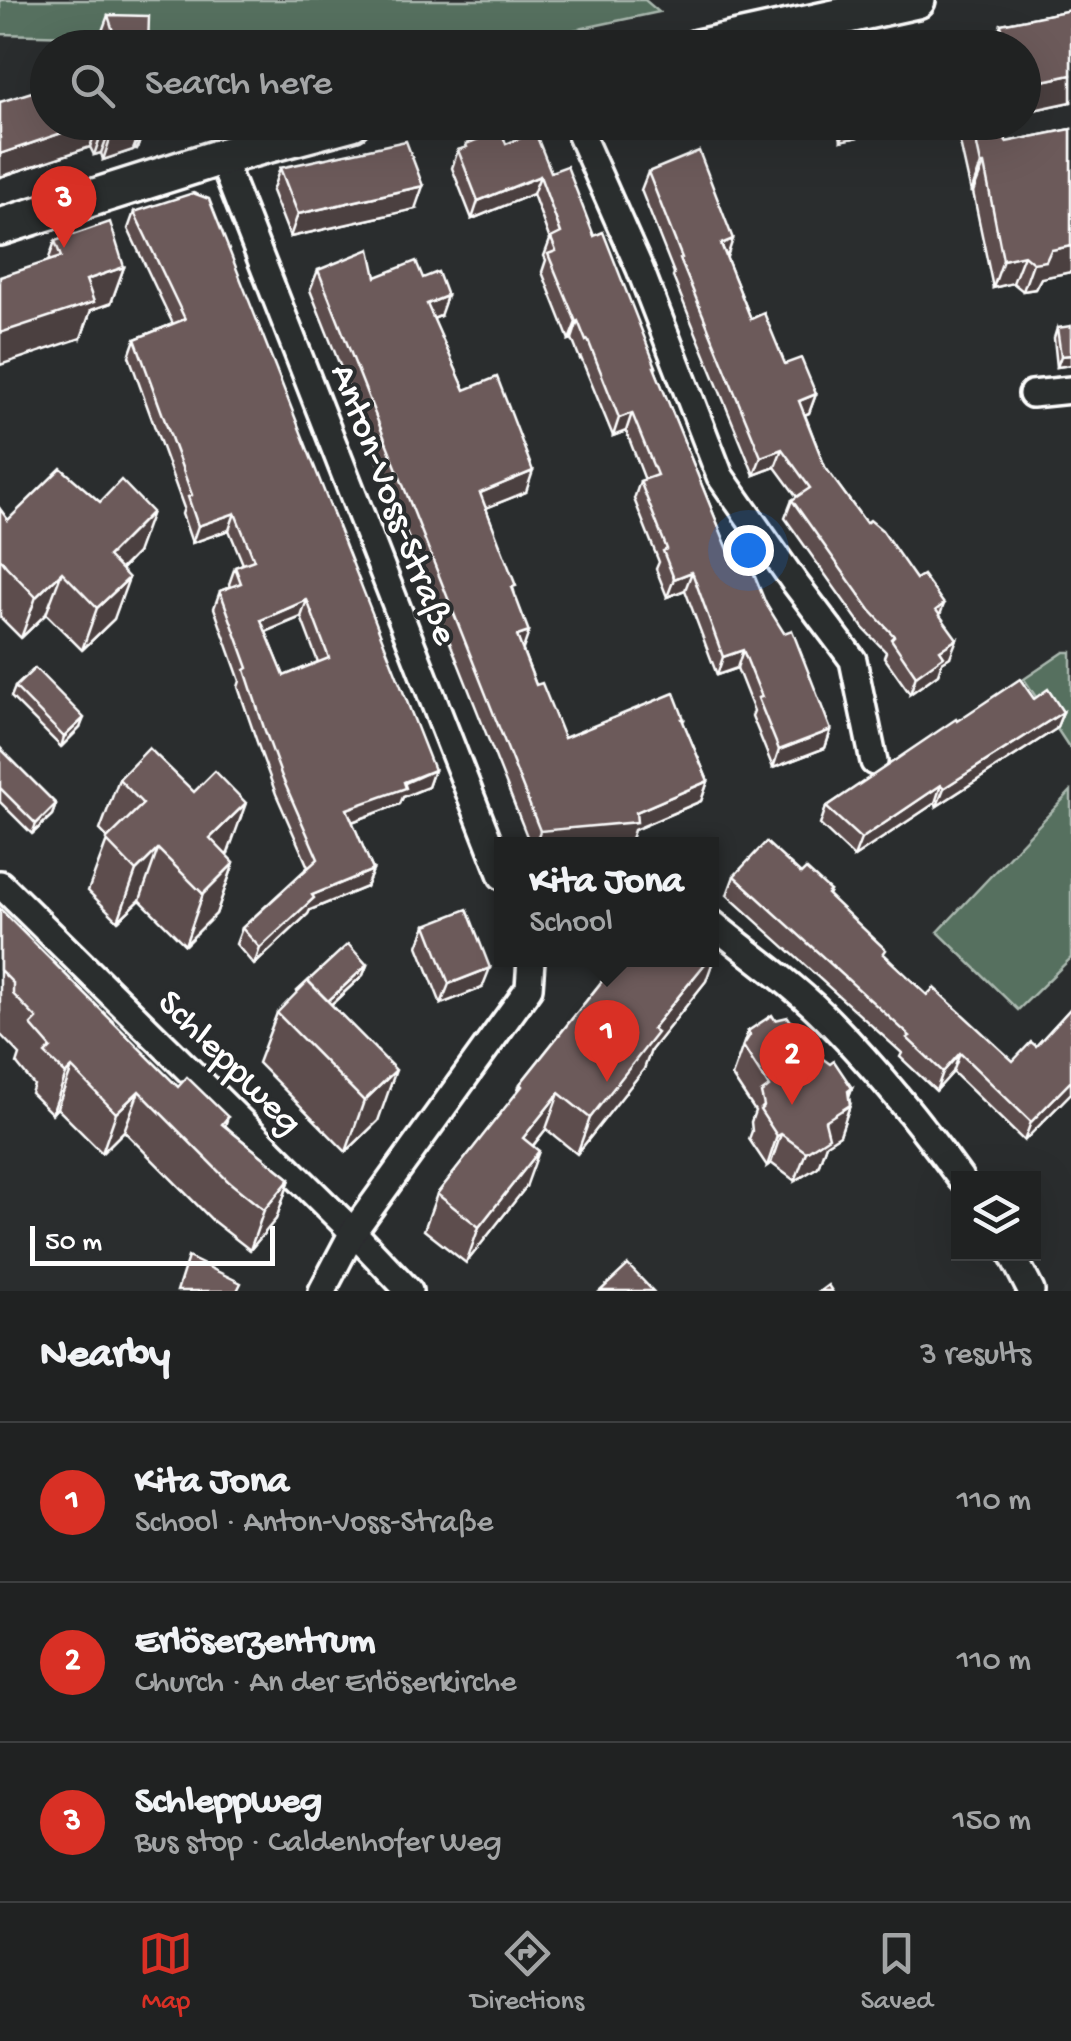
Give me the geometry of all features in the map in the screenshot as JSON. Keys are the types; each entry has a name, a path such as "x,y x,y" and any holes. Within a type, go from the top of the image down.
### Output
{"street":[{"path":"780,30 917,0"},
{"path":"0,227 285,140"},
{"path":"583,140 640,269 720,476 853,660 874,762"},
{"name":"Anton-Voss-Straße","path":"221,157 494,856"},
{"path":"1032,394 1071,390"},
{"name":"Schleppweg","path":"0,884 354,1232 408,1291"},
{"path":"719,928 830,1021 922,1126 955,1171"},
{"path":"322,1291 354,1232 528,988 531,967"},
{"path":"1015,1261 1030,1291"}],"green space":[{"path":"0,0 645,0 659,12 574,30 30,30 30,35 0,34"},
{"path":"1064,652 1071,652 1071,750 1024,679"},
{"path":"1071,791 1071,958 1018,1010 938,932"}],"building":[{"path":"1071,10 1071,75 1041,81 1041,30 1002,30 1001,24"},
{"path":"108,15 149,16 149,30 113,30"},
{"path":"30,93 30,140 41,140 0,154 0,102"},
{"path":"1071,129 1071,246 1051,250 1046,261 1033,263 1024,255 1003,260 976,140 1041,140 1041,135"},
{"path":"476,140 505,140 506,144 538,140 551,172 567,166 594,236 603,232 731,557 745,552 766,604 784,633 792,630 831,730 779,750 743,650 723,657 692,572 674,579 663,551 667,549 640,481 657,475 632,413 619,418 548,254 556,251 551,238 561,233 540,176 478,201 458,150"},
{"path":"406,141 423,186 298,214 280,168"},
{"path":"699,151 733,239 721,244 751,319 764,313 785,364 801,358 816,394 799,401 825,467 866,523 870,520 882,530 916,579 923,575 944,604 936,610 957,639 940,650 944,656 916,676 891,639 894,636 870,610 792,500 810,488 782,449 761,457 648,172"},
{"path":"193,193 209,199 434,770 404,782 406,788 347,809 373,870 312,895 314,898 260,948 242,928 318,859 264,728 245,670 248,668 220,591 241,583 235,567 254,560 235,513 198,526 188,497 192,495 135,339 185,319 134,212","holes":["307,600 329,658 284,676 261,620"]},
{"path":"110,222 124,267 86,280 94,302 0,333 0,277 61,257 55,241"},
{"path":"370,249 376,277 416,261 423,278 438,272 447,296 427,304 465,390 497,377 533,471 480,493 516,586 512,587 529,632 517,636 536,685 542,683 564,738 674,693 708,781 636,812 637,822 540,831 318,270"},
{"path":"1071,326 1071,355 1061,356 1057,328"},
{"path":"61,468 100,502 121,480 152,512 108,556 129,578 97,608 62,572 36,597 0,558 0,509 8,520"},
{"path":"35,668 84,718 64,737 15,687"},
{"path":"1020,679 1034,699 1048,689 1063,712 944,788 941,785 861,839 826,807 956,719"},
{"path":"0,748 56,804 36,824 0,788"},
{"path":"149,748 194,792 215,771 246,803 210,838 234,863 203,894 158,849 136,871 106,840 143,804 119,779"},
{"path":"766,842 801,874 806,869 830,891 827,894 927,995 934,988 1013,1061 1031,1042 1036,1046 1071,1008 1071,1081 1031,1122 960,1053 943,1072 907,1038 910,1036 734,876"},
{"path":"0,909 178,1087 187,1077 228,1117 222,1124 290,1179 264,1210 228,1181 139,1091 116,1113 72,1068 66,1074 45,1054 51,1048 31,1025 37,1019 13,994 13,983 0,970"},
{"path":"467,909 490,968 449,984 426,925"},
{"path":"348,944 367,965 328,1001 308,981 297,991"},
{"path":"613,967 702,967 652,1029 657,1033 590,1118 559,1093 523,1138 539,1151 479,1227 437,1194"},
{"path":"308,981 396,1070 364,1101 277,1013"},
{"path":"772,1015 775,1020 788,1017 808,1048 830,1064 834,1061 852,1088 848,1091 850,1105 825,1121 829,1137 806,1152 781,1134 777,1136 760,1110 764,1106 761,1093 769,1087 743,1046 750,1035 748,1031"},
{"path":"188,1257 241,1283 237,1291 177,1291"},
{"path":"628,1265 653,1291 600,1291"}],"place":[{"name":"Schleppweg","path":"64,248"},
{"name":"Kita Jona","path":"607,1082"},
{"name":"Erlöserzentrum","path":"792,1105"}]}
